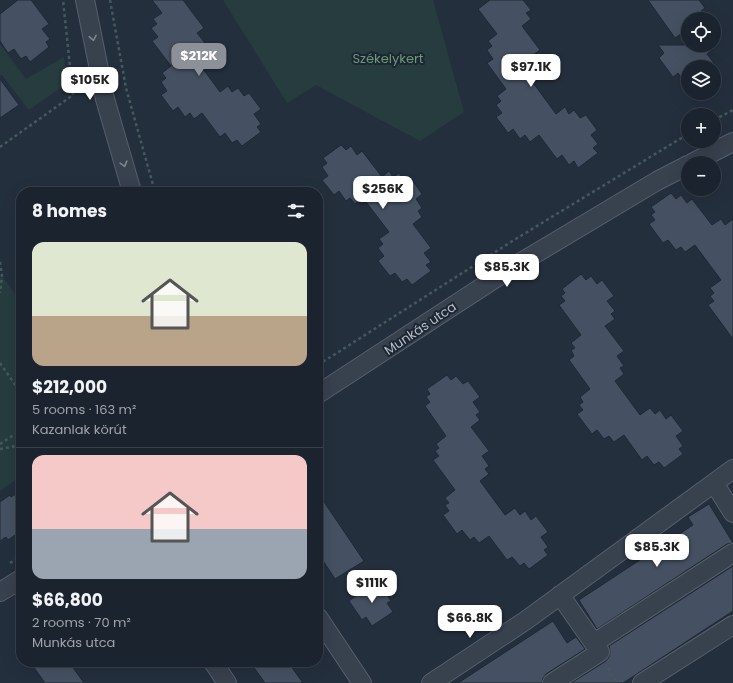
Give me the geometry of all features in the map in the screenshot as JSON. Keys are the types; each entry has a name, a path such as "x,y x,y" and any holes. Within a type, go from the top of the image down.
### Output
{"street":[{"path":"85,0 105,99 131,187"},
{"path":"706,156 733,142"},
{"name":"Munkás utca","path":"323,391 508,270 657,181 681,169"},
{"path":"431,683 525,621 733,469"},
{"path":"714,484 733,513"},
{"path":"594,643 733,553"},
{"path":"0,592 16,582"},
{"path":"552,683 600,652 560,595"},
{"path":"323,624 362,683"},
{"path":"642,683 733,625"},
{"path":"216,667 227,683"}],"path":[{"path":"0,147 73,95 62,0"},
{"path":"110,0 126,88 154,187"},
{"path":"721,116 733,110"},
{"path":"323,362 514,240 681,138"},
{"path":"0,262 2,276 0,293"},
{"path":"0,363 16,386"},
{"path":"0,444 16,433"},
{"path":"0,449 16,446"}],"green space":[{"name":"Székelykert","path":"223,0 433,0 464,112 420,141 316,85 287,103"},
{"path":"0,44 26,79 64,57 66,84 29,110 2,75 0,76"},
{"path":"2,276 16,295 16,480 0,491 0,278"}],"building":[{"path":"18,0 31,0 49,24 42,29 50,39 46,42 49,47 30,62 26,56 21,59 14,49 8,53 0,41 0,14"},
{"path":"152,0 183,0 204,28 197,33 205,43 201,46 204,51 195,58 220,92 228,86 232,92 238,88 244,96 249,93 261,109 254,114 261,124 257,127 261,132 242,146 237,140 232,143 225,133 220,137 202,113 194,119 190,113 185,117 178,107 173,111 161,95 167,91 161,82 166,78 162,73 171,66 152,41 158,37 151,28 157,24 153,19 162,13"},
{"path":"490,0 523,0 531,10 526,13 531,19 522,26 540,50 533,55 540,64 536,67 540,73 531,80 556,114 565,107 569,114 574,110 580,118 586,115 597,130 591,135 598,144 593,148 598,153 578,168 574,161 569,165 562,155 557,159 539,135 530,142 525,135 520,139 513,129 508,133 496,117 502,113 496,105 501,101 497,96 506,89 487,63 493,59 487,50 492,46 488,41 497,34 478,9"},
{"path":"648,0 699,0 705,8 702,12 681,12 681,34 675,38"},
{"path":"658,45 681,45 681,52 709,52 707,54 712,60 681,60 681,77 678,73 673,77 659,58 664,53"},
{"path":"0,79 19,105 0,118"},
{"path":"341,145 346,150 351,146 357,155 362,151 382,177 389,171 393,177 399,173 405,181 410,177 422,194 416,199 422,208 418,211 422,217 413,224 431,248 424,253 431,262 426,265 431,271 412,285 407,279 402,282 395,273 390,276 378,261 384,256 378,248 383,244 379,239 389,232 363,198 355,204 350,198 346,201 339,191 334,195 322,180 328,176 322,167 327,163 323,158"},
{"path":"671,193 676,199 681,195 687,203 692,199 712,225 721,219 725,225 733,219 733,339 708,305 714,301 710,296 714,293 710,288 721,280 695,245 685,252 681,247 676,250 668,240 663,243 649,224 655,220 651,215 655,212 651,207"},
{"path":"581,274 586,280 591,276 597,284 602,280 614,296 607,301 615,311 611,314 615,319 605,326 624,351 617,356 624,366 620,368 624,374 615,381 640,415 650,408 655,414 660,410 666,419 671,415 683,431 676,436 683,446 679,449 683,454 664,468 659,462 654,465 647,456 642,460 624,435 614,442 609,436 604,439 597,430 592,434 577,414 583,410 579,405 583,402 580,397 590,389 569,360 574,356 571,350 575,348 571,343 581,335 559,305 565,301 561,296 565,293 562,289"},
{"path":"447,375 451,380 456,376 463,384 468,381 480,397 473,402 480,412 476,415 480,420 471,427 489,451 482,456 489,466 485,469 489,474 480,481 505,515 515,508 520,515 525,511 531,520 536,516 548,532 541,537 548,547 544,550 548,555 529,569 524,563 520,566 512,557 507,560 489,536 479,543 474,537 470,540 462,530 457,534 443,515 449,511 445,505 449,503 445,498 455,490 433,460 439,456 435,451 439,448 436,444 446,436 425,406 430,402 426,397 430,394 427,389"},
{"path":"16,494 16,534 8,540 6,537 0,541 0,502 10,495 11,497"},
{"path":"323,500 364,561 335,579 323,561"},
{"path":"709,504 733,543 727,544 597,629 579,600 693,525 688,517"},
{"path":"733,566 733,611 623,683 571,683 606,661 610,652 609,646"},
{"path":"377,580 391,601 387,603 393,612 372,626 366,617 362,620 349,601"},
{"path":"553,621 567,643 576,637 585,649 546,674 542,683 458,683"},
{"path":"34,667 73,667 84,683 45,683"},
{"path":"254,667 292,667 303,683 265,683"}]}
